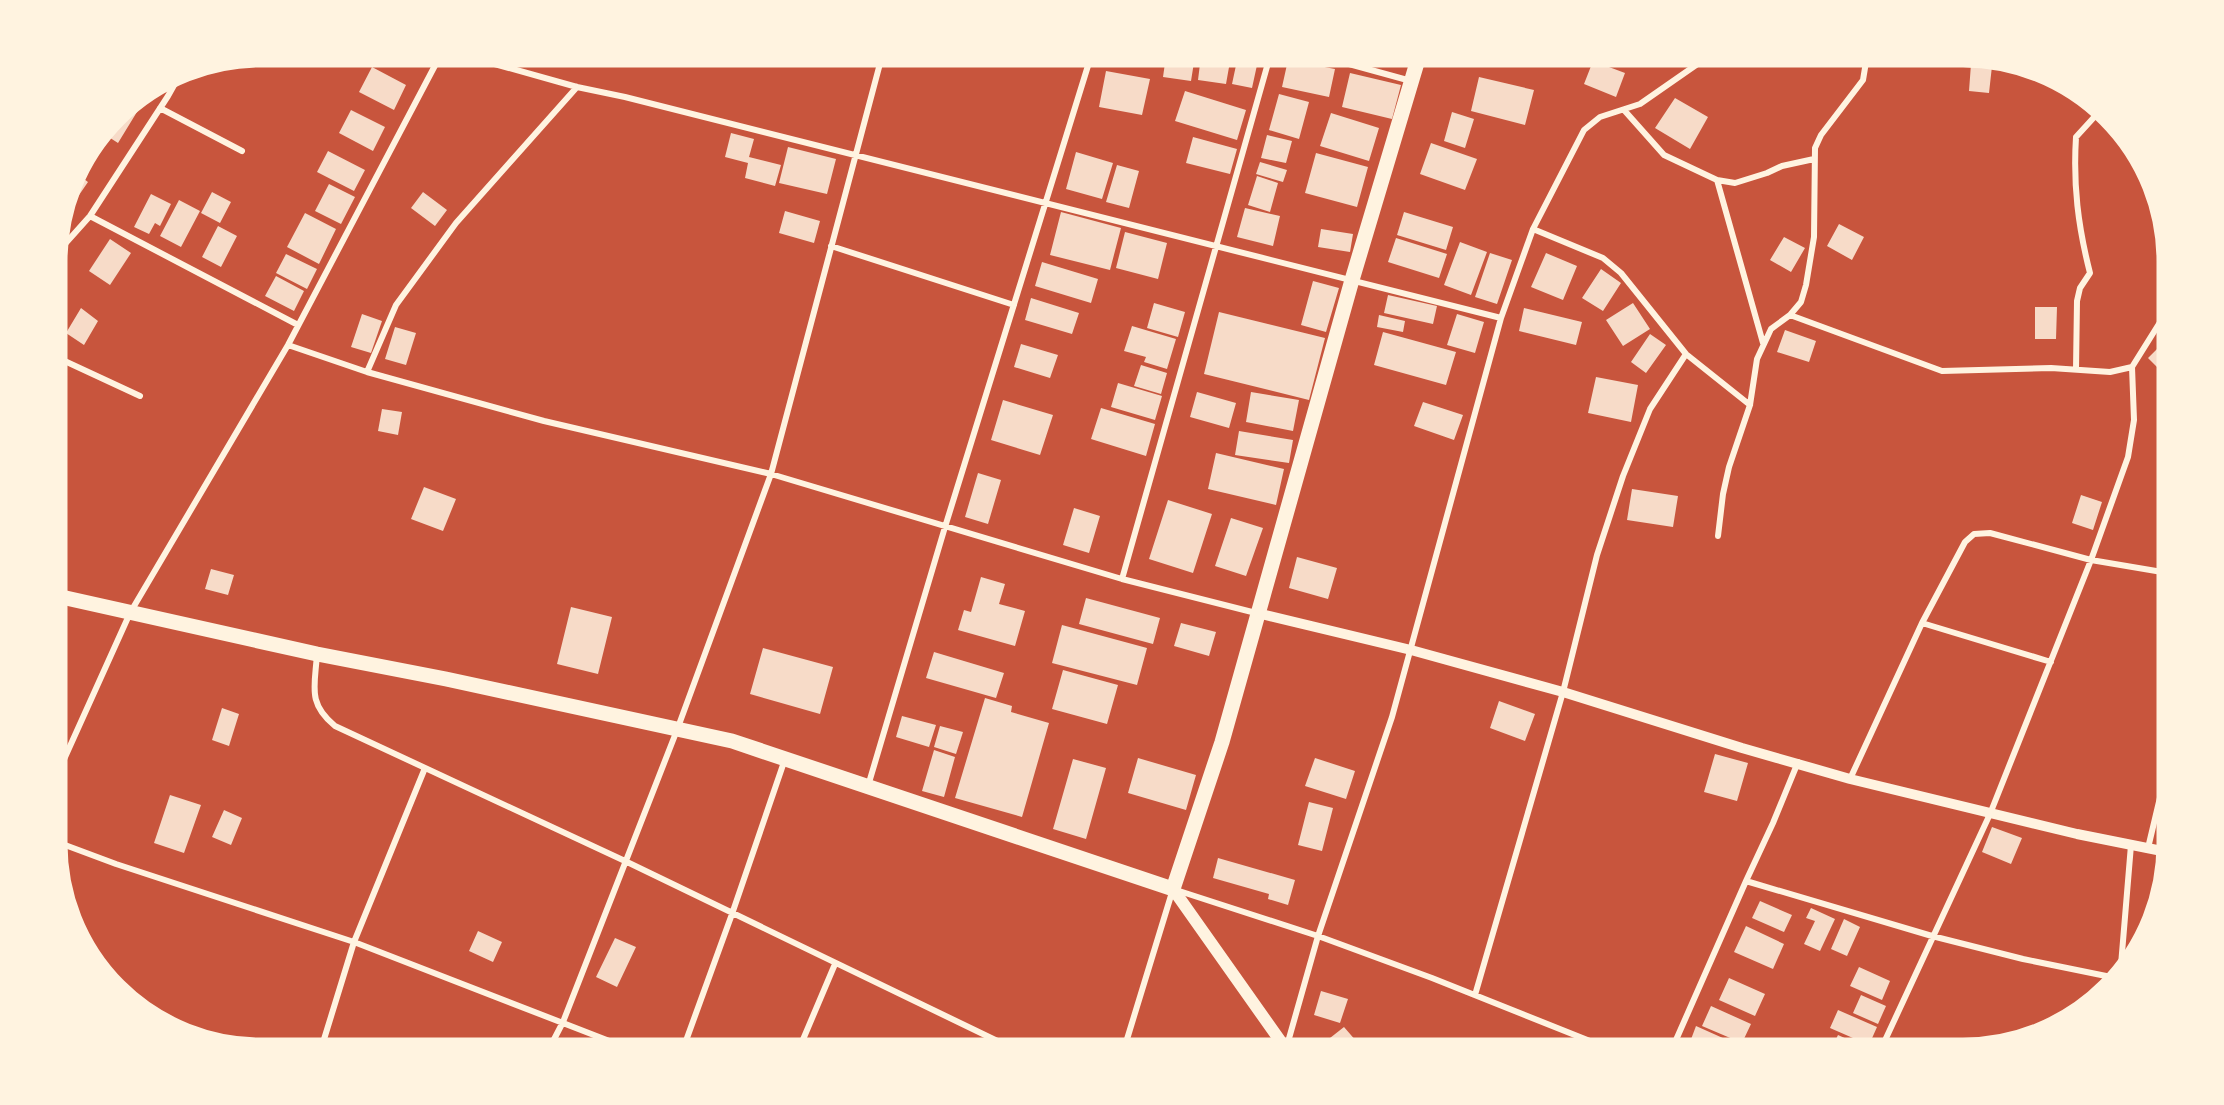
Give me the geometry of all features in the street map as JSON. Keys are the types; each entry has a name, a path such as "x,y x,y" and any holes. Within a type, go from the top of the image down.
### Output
{"main road":[{"path":"1173,889 1222,742 1257,613 1416,66"},
{"path":"66,598 317,654 457,681 732,741 1173,889 1279,1039"}],"street":[{"path":"66,755 130,613 288,345 435,66"},
{"path":"502,66 577,87 1501,318"},
{"path":"554,1039 677,730 771,474 879,66"},
{"path":"867,788 1088,66"},
{"path":"1122,579 1266,66"},
{"path":"1356,66 1411,81"},
{"path":"1289,1039 1318,936 1392,717 1501,318 1533,229 1584,130 1600,117 1640,104 1695,66"},
{"path":"1718,537 1723,494 1729,467 1750,405 1757,358 1771,329 1790,315 1801,302 1814,237 1815,148 1821,135 1863,80 1865,66"},
{"path":"67,242 90,216 172,87"},
{"path":"367,372 396,305 456,223 577,87"},
{"path":"160,108 242,151"},
{"path":"1624,110 1664,155 1718,180 1735,183 1782,166 1814,159"},
{"path":"2076,369 2077,301 2080,288 2090,273 2079,232 2074,164 2076,137 2095,117"},
{"path":"1718,180 1763,343"},
{"path":"90,216 298,325"},
{"path":"1533,229 1603,258 1621,273 1686,354 1750,405"},
{"path":"831,246 1014,304"},
{"path":"1790,315 1942,371 1980,368 2076,369 2110,372 2132,367"},
{"path":"1886,1039 1990,814 2091,560 2127,457 2134,420 2132,367 2158,325"},
{"path":"288,345 367,372 544,421 771,474 1122,579 1411,650 1563,692 1742,748 1798,762 1851,779 1990,814 2158,850"},
{"path":"1475,995 1563,692 1597,555 1623,476 1650,409 1686,354"},
{"path":"66,362 140,396"},
{"path":"1851,779 1922,624 1965,542 1974,534 1990,533 2091,560 2158,571"},
{"path":"1922,624 2051,662"},
{"path":"317,654 315,702 321,715 335,726 626,861 993,1039"},
{"path":"687,1039 785,759"},
{"path":"1676,1039 1798,762"},
{"path":"324,1039 354,942 425,768"},
{"path":"2148,848 2158,806"},
{"path":"66,845 354,942 605,1039"},
{"path":"2122,958 2131,845"},
{"path":"1746,881 1932,936 2023,959 2107,976"},
{"path":"1127,1039 1173,889 1318,936 1585,1039"},
{"path":"803,1039 835,964"}],"building":[{"path":"1165,66 1193,66 1191,81 1163,77"},
{"path":"1200,66 1229,66 1226,84 1198,80"},
{"path":"1236,66 1257,66 1252,88 1232,84"},
{"path":"1287,66 1319,66 1335,69 1329,97 1282,87"},
{"path":"1591,66 1606,66 1625,73 1616,97 1584,84"},
{"path":"372,67 406,85 394,110 359,92"},
{"path":"1971,67 1992,69 1989,93 1969,91"},
{"path":"1106,71 1150,79 1142,115 1099,107"},
{"path":"1350,73 1401,85 1392,119 1342,107"},
{"path":"1479,77 1534,90 1525,125 1471,111"},
{"path":"1185,91 1246,110 1237,140 1175,121"},
{"path":"1279,94 1309,102 1299,139 1269,130"},
{"path":"1675,98 1708,117 1690,149 1655,128"},
{"path":"139,109 118,143 110,138"},
{"path":"351,110 385,127 373,151 339,133"},
{"path":"1452,112 1474,119 1465,148 1444,141"},
{"path":"1331,113 1379,128 1369,161 1320,146"},
{"path":"731,133 754,139 749,157 781,165 775,186 745,178 748,163 725,157"},
{"path":"1267,135 1292,141 1286,163 1261,158"},
{"path":"1193,137 1237,149 1230,174 1186,163"},
{"path":"1431,143 1477,159 1465,190 1420,174"},
{"path":"788,147 836,159 827,194 779,183"},
{"path":"328,151 365,170 354,191 317,172"},
{"path":"1076,152 1113,163 1102,199 1066,189"},
{"path":"1316,153 1368,167 1357,207 1305,193"},
{"path":"1260,162 1287,170 1283,182 1256,174"},
{"path":"1117,165 1139,171 1129,208 1106,202"},
{"path":"1257,176 1278,183 1270,212 1248,205"},
{"path":"84,179 88,182 77,198"},
{"path":"329,184 355,197 341,224 315,211"},
{"path":"212,192 231,202 220,223 201,213"},
{"path":"423,192 447,210 435,226 411,208"},
{"path":"151,194 171,204 160,226 155,223 149,234 134,227"},
{"path":"179,200 200,211 181,247 160,236"},
{"path":"1245,208 1280,216 1273,246 1237,237"},
{"path":"785,211 820,221 814,243 779,233"},
{"path":"1061,212 1121,228 1110,270 1050,255"},
{"path":"1404,212 1453,227 1446,250 1397,235"},
{"path":"305,213 336,229 319,264 287,247"},
{"path":"1839,224 1864,237 1852,260 1827,246"},
{"path":"218,226 237,236 221,267 202,257"},
{"path":"1321,229 1353,234 1350,252 1318,247"},
{"path":"1125,232 1167,243 1158,279 1116,268"},
{"path":"1784,237 1805,248 1791,272 1770,260"},
{"path":"1396,238 1447,254 1439,278 1388,262"},
{"path":"110,239 131,253 110,285 89,271"},
{"path":"1460,242 1487,252 1471,295 1444,285"},
{"path":"1490,253 1512,260 1497,304 1475,297"},
{"path":"1546,253 1577,266 1563,300 1531,287"},
{"path":"286,254 317,269 307,289 276,273"},
{"path":"1042,262 1098,279 1091,303 1035,286"},
{"path":"1601,269 1621,283 1603,311 1582,298"},
{"path":"276,276 304,291 294,311 265,296"},
{"path":"1313,281 1339,288 1326,332 1301,325"},
{"path":"1388,295 1437,306 1433,324 1384,313"},
{"path":"1031,298 1079,313 1072,334 1025,320"},
{"path":"1154,303 1185,312 1178,337 1147,328"},
{"path":"1633,303 1650,329 1623,346 1606,320"},
{"path":"2035,307 2057,307 2056,339 2035,339"},
{"path":"81,308 98,321 84,345 66,333"},
{"path":"1524,308 1582,322 1576,345 1519,331"},
{"path":"1219,312 1325,338 1309,400 1204,374"},
{"path":"362,314 382,321 371,353 351,347"},
{"path":"1457,314 1484,322 1475,353 1447,345"},
{"path":"1379,315 1405,321 1403,332 1377,327"},
{"path":"1132,326 1176,339 1167,369 1144,362 1146,357 1124,351"},
{"path":"395,327 416,333 406,365 385,359"},
{"path":"1785,330 1816,341 1809,362 1777,352"},
{"path":"1383,332 1456,352 1446,385 1374,365"},
{"path":"1650,334 1666,345 1646,373 1631,362"},
{"path":"1021,344 1058,355 1050,378 1014,367"},
{"path":"2158,348 2158,368 2148,358"},
{"path":"1141,365 1167,373 1161,394 1134,386"},
{"path":"1596,377 1638,385 1631,422 1588,413"},
{"path":"1118,383 1162,396 1155,420 1111,407"},
{"path":"1197,392 1236,403 1229,428 1190,417"},
{"path":"1251,392 1299,400 1293,431 1246,422"},
{"path":"1003,400 1053,415 1040,455 991,440"},
{"path":"1423,402 1463,415 1454,440 1414,426"},
{"path":"1101,408 1155,424 1146,456 1091,439"},
{"path":"382,409 402,412 398,435 378,431"},
{"path":"1239,431 1293,440 1289,463 1235,455"},
{"path":"1216,453 1284,469 1276,505 1208,489"},
{"path":"978,473 1001,480 988,524 965,517"},
{"path":"424,487 456,499 443,531 411,519"},
{"path":"1632,489 1678,496 1673,527 1627,520"},
{"path":"2081,495 2102,502 2093,530 2072,523"},
{"path":"1168,500 1212,514 1193,573 1149,559"},
{"path":"1074,508 1100,516 1089,553 1063,545"},
{"path":"1231,518 1263,528 1246,576 1215,566"},
{"path":"1297,557 1337,568 1328,599 1289,588"},
{"path":"211,569 234,575 228,595 205,589"},
{"path":"981,577 1005,584 999,604 1025,611 1015,646 958,630 964,610 971,612"},
{"path":"1086,598 1160,618 1153,644 1079,624"},
{"path":"571,607 612,617 598,674 557,664"},
{"path":"1181,623 1216,632 1209,656 1174,646"},
{"path":"1062,625 1147,648 1137,685 1052,663"},
{"path":"763,648 833,667 820,714 750,694"},
{"path":"934,652 1004,673 996,698 926,678"},
{"path":"1063,670 1118,685 1107,724 1052,709"},
{"path":"985,698 1012,706 1011,712 1049,723 1022,817 955,798"},
{"path":"1499,701 1535,714 1525,741 1490,728"},
{"path":"222,708 239,714 229,746 212,740"},
{"path":"902,716 936,725 929,747 896,737"},
{"path":"940,726 963,732 956,754 934,747"},
{"path":"934,750 955,757 944,797 922,791"},
{"path":"1715,754 1748,763 1737,801 1704,792"},
{"path":"1138,758 1196,775 1186,810 1128,793"},
{"path":"1315,758 1355,771 1346,799 1305,786"},
{"path":"1073,759 1106,768 1086,839 1053,829"},
{"path":"170,795 201,805 184,853 154,843"},
{"path":"1309,802 1333,808 1322,851 1298,845"},
{"path":"224,810 242,818 231,845 212,837"},
{"path":"1992,827 2022,838 2011,864 1982,852"},
{"path":"1218,858 1295,880 1288,905 1268,899 1269,894 1213,878"},
{"path":"1760,901 1792,915 1784,932 1752,918"},
{"path":"1811,908 1835,919 1820,951 1804,944 1815,921 1806,918"},
{"path":"1844,919 1860,927 1847,956 1831,949"},
{"path":"1746,926 1784,944 1773,969 1734,952"},
{"path":"478,931 502,942 493,962 469,951"},
{"path":"615,938 636,947 617,987 596,977"},
{"path":"1859,967 1890,981 1882,1000 1850,986"},
{"path":"1729,978 1765,994 1755,1016 1719,1000"},
{"path":"1321,991 1348,999 1340,1023 1314,1015"},
{"path":"1861,995 1886,1006 1878,1024 1853,1013"},
{"path":"1711,1006 1751,1024 1744,1039 1733,1039 1702,1026"},
{"path":"1838,1010 1877,1027 1872,1039 1855,1039 1830,1028"},
{"path":"1696,1026 1725,1039 1691,1039"},
{"path":"1344,1027 1354,1039 1329,1039"}]}
